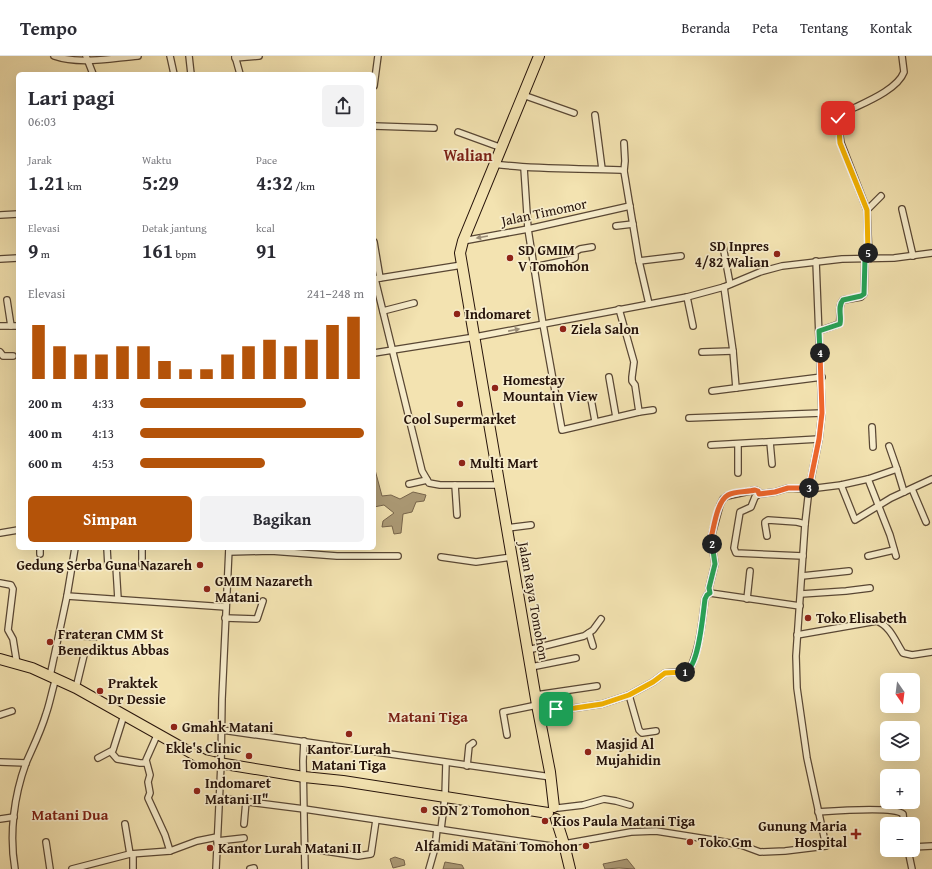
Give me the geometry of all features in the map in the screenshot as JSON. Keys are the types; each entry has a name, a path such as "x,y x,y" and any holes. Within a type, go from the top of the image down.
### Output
{"highway":[{"name":"Jalan Raya Tomohon","path":"539,56 463,241 460,253 537,704 551,777 554,812 565,846 570,869"},
{"path":"0,659 53,677 76,688 204,760 221,764 304,777 343,781 537,813 554,812"}],"street":[{"path":"54,56 61,58 138,56"},
{"path":"170,56 174,72"},
{"path":"189,56 191,72"},
{"path":"239,72 235,57 259,56"},
{"path":"376,72 378,56"},
{"path":"819,331 840,324 839,305 843,300 864,294 867,259 867,210 840,143 838,118 842,113 870,100 900,80 904,72 902,56"},
{"path":"87,58 92,72"},
{"path":"523,95 574,113"},
{"path":"595,115 602,169"},
{"path":"376,126 434,128"},
{"path":"458,132 502,148"},
{"path":"624,144 624,172 639,261 649,304"},
{"path":"494,164 524,168 602,169 621,170 624,172"},
{"path":"524,168 528,229 562,430 596,421 652,410"},
{"path":"867,210 881,196"},
{"name":"Jalan Timomor","path":"463,241 528,229 630,206"},
{"path":"902,208 913,256"},
{"path":"0,215 16,214"},
{"path":"616,226 633,224"},
{"path":"723,246 730,284"},
{"path":"534,267 573,260 577,250 592,247"},
{"path":"376,353 475,337 687,297 724,287 760,272 782,266 816,261 894,258 932,253"},
{"path":"639,261 681,256"},
{"path":"0,259 16,258"},
{"path":"218,798 565,846 631,832 656,831 732,843 760,852 785,851 826,846 807,758 797,688 796,656 805,524 809,488 819,439 822,413 822,377 816,261"},
{"path":"462,265 376,278 422,471 426,480 429,483 434,484 500,485"},
{"path":"724,287 733,351 736,388"},
{"path":"687,297 693,326"},
{"path":"7,300 11,326"},
{"path":"383,311 414,303"},
{"path":"619,309 634,362 632,381 635,385 639,412"},
{"path":"0,326 16,326"},
{"path":"702,352 733,351"},
{"path":"0,352 3,356 13,356"},
{"path":"609,377 616,417"},
{"path":"712,391 822,377"},
{"path":"591,399 596,421"},
{"path":"689,418 822,413"},
{"path":"872,427 872,447"},
{"path":"711,445 819,439"},
{"path":"770,442 772,464"},
{"path":"738,444 738,473"},
{"path":"889,446 904,492"},
{"path":"803,556 740,554 735,552 734,548 740,512 751,507 755,497 759,494 775,492 788,488 841,485 868,479 897,469"},
{"path":"868,479 890,535 896,556"},
{"path":"841,485 855,520 904,492 932,479"},
{"path":"409,484 426,480"},
{"path":"455,485 457,516"},
{"path":"912,489 926,522"},
{"path":"710,593 709,588 715,564 711,538 720,505 723,499 732,494 755,490 758,491 759,494"},
{"path":"767,536 765,522 768,520 805,524"},
{"path":"507,528 531,525"},
{"path":"0,533 16,530"},
{"path":"15,869 12,844 18,791 26,763 46,715 75,550"},
{"path":"107,550 108,566 116,566 118,599"},
{"path":"142,550 142,564"},
{"path":"216,869 218,798 221,764 225,618 229,550 271,551 337,556 398,556"},
{"path":"868,556 894,550"},
{"path":"441,557 476,562 512,557"},
{"path":"747,599 750,571"},
{"path":"802,576 849,571"},
{"path":"0,583 11,585 13,589 8,630 13,640 17,664"},
{"path":"801,594 870,588"},
{"path":"710,593 800,606"},
{"path":"537,704 546,710 602,704 629,695 653,682 665,673 684,672 690,670 700,640 705,599 710,593"},
{"path":"67,596 226,608"},
{"path":"225,618 256,619 263,601"},
{"path":"528,650 575,639 594,630 601,619"},
{"path":"797,635 877,621 882,623 891,633 903,653 912,655 932,652"},
{"path":"589,633 593,646"},
{"path":"59,634 95,637"},
{"path":"76,688 84,655"},
{"path":"531,667 576,658"},
{"path":"507,735 503,712 537,704 597,686"},
{"path":"629,695 639,730 642,733 656,731"},
{"path":"0,715 12,712"},
{"path":"98,758 111,752 124,715"},
{"path":"222,730 551,777"},
{"path":"158,733 146,760 150,775 148,782 150,793 148,798 165,835 170,851"},
{"path":"304,741 305,869"},
{"path":"467,766 469,746 473,743"},
{"path":"111,752 117,759 146,763"},
{"path":"0,762 26,763"},
{"path":"430,869 445,798 446,763"},
{"path":"554,812 604,799 630,806"},
{"path":"244,824 246,801"},
{"path":"818,812 862,810 897,811 903,814 903,817"},
{"path":"0,819 14,817"},
{"path":"305,848 358,856 371,854 376,820"},
{"path":"125,824 132,854 133,869"},
{"path":"72,869 132,854 170,851 197,841 244,838"},
{"path":"46,842 50,869"},
{"path":"920,847 932,846"},
{"path":"909,857 912,869"}],"shaded area":[{"path":"376,474 382,496 391,495 400,499 413,492 426,495 424,501 416,502 412,512 403,514 401,533 394,534 392,526 382,527 383,521 394,513 384,505 376,507"},
{"path":"395,857 404,860 405,865 393,868 390,859"},
{"path":"627,859 635,869 605,869 603,864"},
{"path":"445,862 462,865 464,869 443,869"}],"place":[{"name":"SD Inpres 4/82 Walian","path":"777,254"},
{"name":"SD GMIM V Tomohon","path":"510,258"},
{"name":"Indomaret","path":"457,314"},
{"name":"Ziela Salon","path":"563,329"},
{"name":"Homestay Mountain View","path":"495,388"},
{"name":"Cool Supermarket","path":"460,404"},
{"name":"Multi Mart","path":"462,463"},
{"name":"Gedung Serba Guna Nazareh","path":"200,565"},
{"name":"GMIM Nazareth Matani","path":"207,589"},
{"name":"Toko Elisabeth","path":"808,618"},
{"name":"Frateran CMM St Benediktus Abbas","path":"50,642"},
{"name":"Praktek Dr Dessie","path":"100,691"},
{"name":"Gmahk Matani","path":"174,727"},
{"name":"Kantor Lurah Matani Tiga","path":"349,734"},
{"name":"Masjid Al Mujahidin","path":"588,752"},
{"name":"Ekle's Clinic Tomohon","path":"249,756"},
{"name":"Indomaret Matani II\"","path":"197,791"},
{"name":"SDN 2 Tomohon","path":"424,810"},
{"name":"Kios Paula Matani Tiga","path":"545,821"},
{"name":"Gunung Maria Hospital","path":"856,834"},
{"name":"Toko Gm","path":"690,842"},
{"name":"Alfamidi Matani Tomohon","path":"586,846"},
{"name":"Kantor Lurah Matani II","path":"210,848"}],"district":[{"name":"Walian","path":"468,155"},
{"name":"Matani Tiga","path":"428,716"},
{"name":"Matani Dua","path":"70,814"}],"route":[{"path":"556,709 602,704 629,695 647,686 665,673 688,672 700,640 705,599 710,593 709,588 714,573 715,564 711,538 723,499 732,494 755,490 758,491 759,494 775,492 784,488 809,488 821,428 822,413 822,377 819,331 838,326 840,324 839,305 843,300 863,296 865,291 865,259 868,259 867,210 840,143 838,118"}]}
